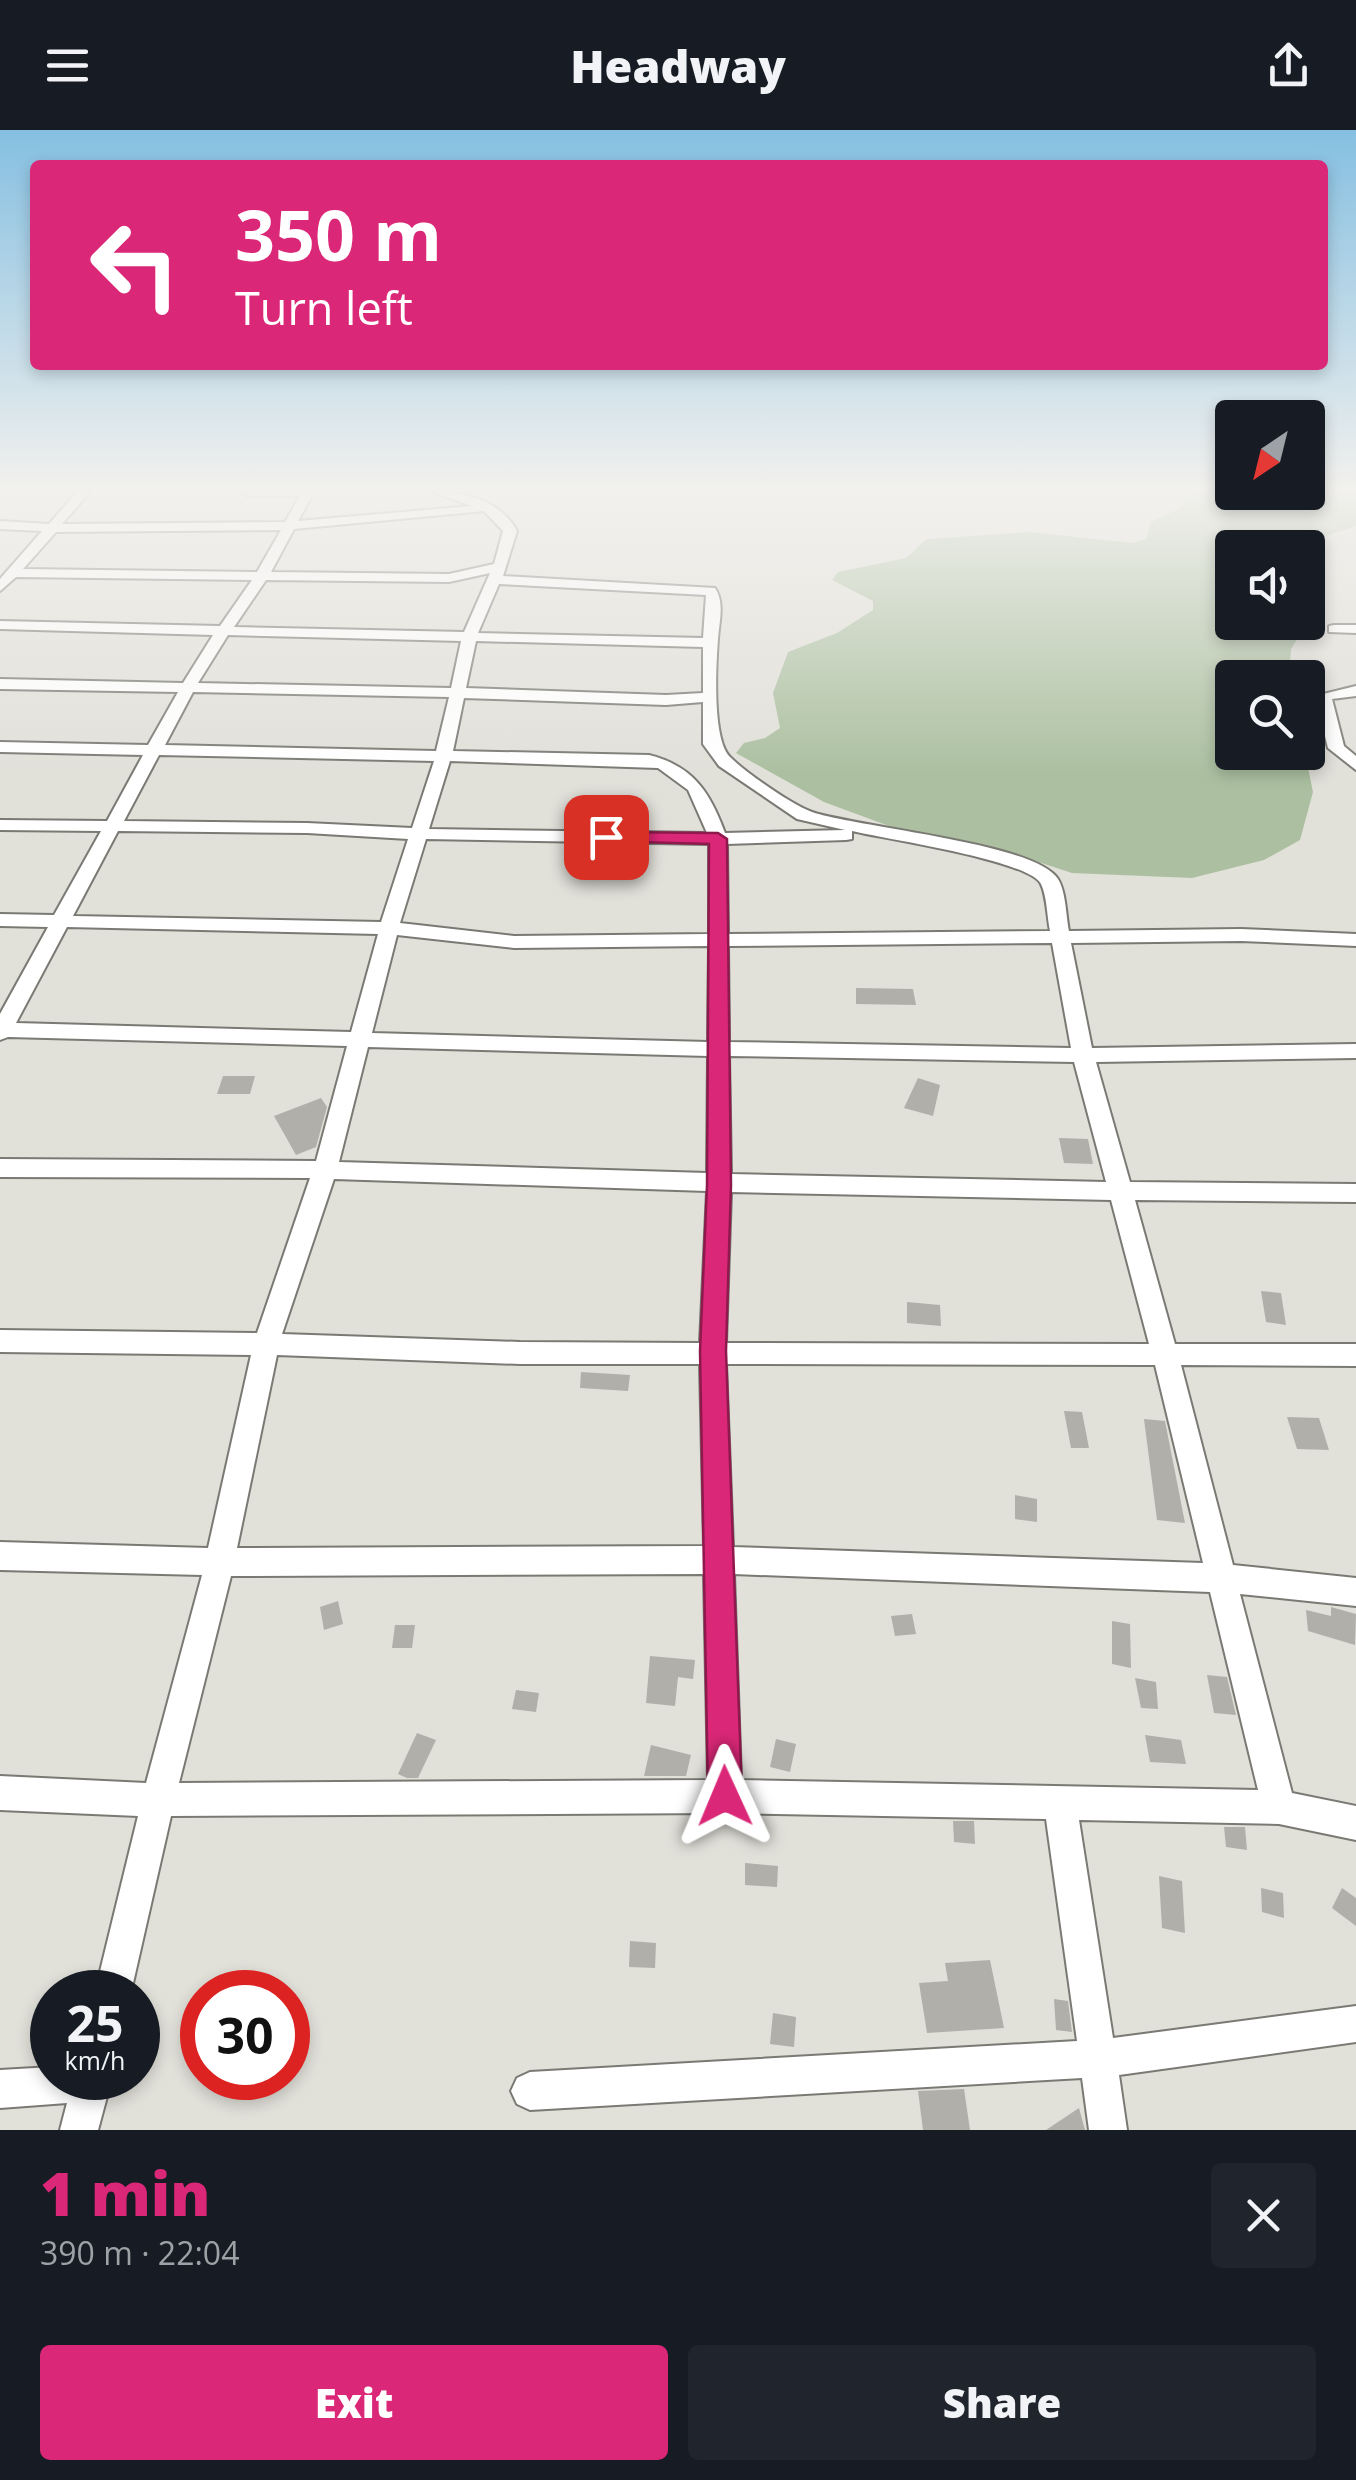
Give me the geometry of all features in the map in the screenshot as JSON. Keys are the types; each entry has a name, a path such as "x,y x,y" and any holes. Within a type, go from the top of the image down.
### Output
{"street":[{"path":"254,585 222,629 1,1031 719,1049 1083,1054 1356,1051"},
{"path":"117,1970 220,1562 266,1344 325,1170 389,928 443,758 470,635 492,585"},
{"path":"643,585 710,591 714,597 710,643 711,744 725,762 802,815 1001,854 1034,867 1050,881 1083,1054 1165,1353 1280,1807"},
{"path":"0,625 710,643"},
{"path":"1334,628 1356,629"},
{"path":"0,684 456,692 636,700 711,697"},
{"path":"1356,692 1334,691 1322,696 1336,748 1356,765"},
{"path":"0,747 666,764 684,772 700,788 718,839 719,1185 713,1351 725,1796"},
{"path":"0,825 329,828 418,834 718,839 888,834"},
{"path":"0,920 389,928 514,942 1241,935 1356,940"},
{"path":"0,1168 325,1170 719,1185 1356,1193"},
{"path":"0,1341 266,1344 520,1353 1356,1356"},
{"path":"0,1556 220,1562 721,1560 1222,1578 1356,1592"},
{"path":"0,1792 158,1800 725,1796 1280,1807 1356,1823"},
{"path":"1060,1802 1108,2130"},
{"path":"530,2091 1096,2059 1356,2024"},
{"path":"0,2089 30,2086"},
{"path":"79,2130 87,2100"}],"green space":[{"path":"842,585 1215,585 1215,640 1297,640 1290,660 1215,660 1215,770 1308,770 1313,792 1300,840 1264,860 1192,878 1072,873 992,847 962,853 824,802 736,753 744,743 765,738 780,728 773,693 788,652 837,633 873,610 873,601"}],"building":[{"path":"856,988 913,989 916,1005 856,1004"},
{"path":"223,1076 255,1076 250,1094 217,1094"},
{"path":"918,1078 940,1085 933,1116 904,1108"},
{"path":"321,1098 327,1107 316,1147 296,1155 274,1116"},
{"path":"1059,1138 1088,1139 1093,1164 1064,1163"},
{"path":"1261,1291 1281,1293 1286,1325 1266,1322"},
{"path":"907,1302 940,1305 941,1326 907,1323"},
{"path":"581,1372 630,1375 628,1391 580,1388"},
{"path":"1064,1411 1082,1412 1089,1448 1071,1448"},
{"path":"1287,1417 1319,1418 1329,1450 1297,1449"},
{"path":"1144,1419 1165,1421 1185,1523 1157,1520"},
{"path":"1015,1495 1037,1499 1037,1522 1015,1519"},
{"path":"338,1601 343,1624 324,1630 320,1607"},
{"path":"1331,1607 1356,1614 1355,1645 1308,1631 1306,1610 1331,1616"},
{"path":"912,1614 916,1634 895,1636 891,1616"},
{"path":"1112,1621 1130,1624 1131,1668 1112,1664"},
{"path":"395,1625 415,1625 412,1648 392,1648"},
{"path":"650,1656 695,1660 693,1679 678,1677 675,1706 646,1703"},
{"path":"1207,1675 1227,1677 1236,1715 1214,1713"},
{"path":"1135,1678 1156,1682 1158,1709 1141,1708"},
{"path":"516,1690 539,1693 536,1712 512,1709"},
{"path":"417,1733 436,1740 418,1778 407,1778 398,1774"},
{"path":"1145,1735 1181,1740 1186,1764 1150,1762"},
{"path":"776,1739 796,1744 790,1772 770,1767"},
{"path":"651,1745 691,1755 686,1776 644,1776"},
{"path":"953,1821 974,1821 975,1844 954,1842"},
{"path":"1224,1827 1245,1827 1247,1850 1226,1847"},
{"path":"745,1863 778,1866 777,1887 745,1885"},
{"path":"1159,1876 1182,1881 1185,1933 1162,1928"},
{"path":"1261,1888 1283,1893 1284,1918 1262,1912"},
{"path":"1342,1888 1356,1898 1356,1926 1332,1908"},
{"path":"630,1941 656,1943 655,1968 629,1967"},
{"path":"990,1960 1004,2028 927,2033 919,1983 948,1981 945,1963"},
{"path":"1054,1999 1068,2001 1072,2032 1056,2030"},
{"path":"773,2013 796,2017 794,2047 770,2044"},
{"path":"964,2089 970,2130 923,2130 918,2091"},
{"path":"1079,2108 1085,2130 1046,2130"}],"route":[{"path":"606,837 718,839 719,1185 713,1351 725,1796"}]}
